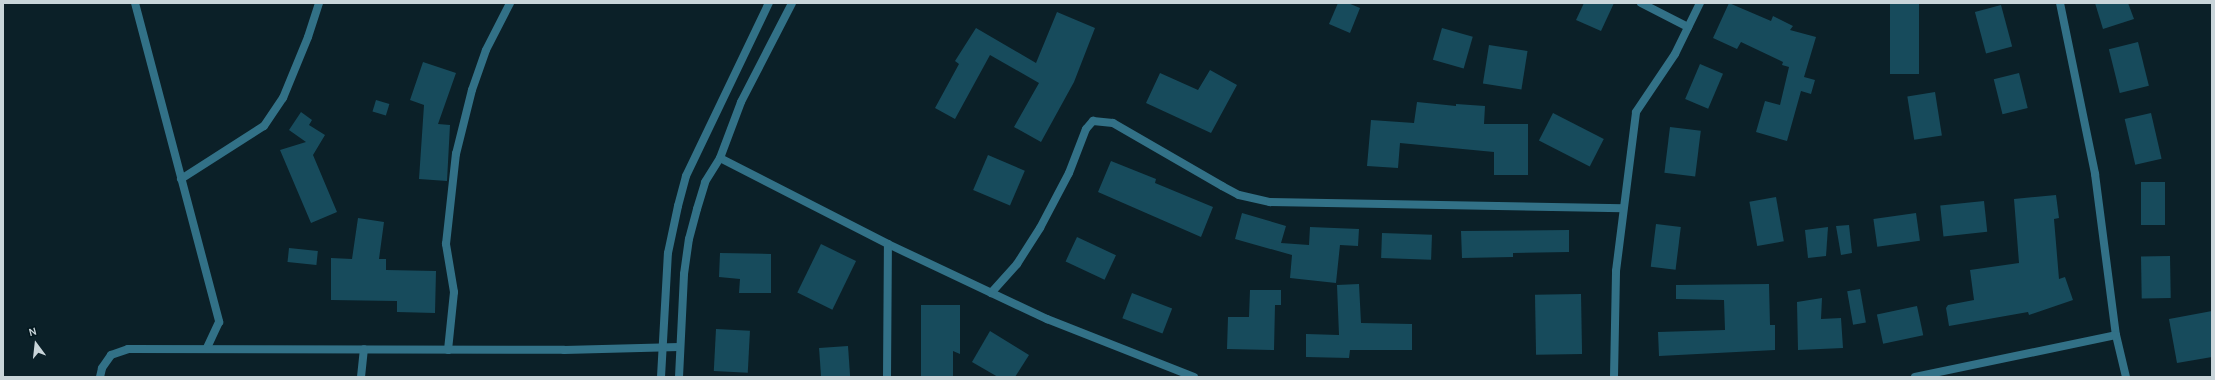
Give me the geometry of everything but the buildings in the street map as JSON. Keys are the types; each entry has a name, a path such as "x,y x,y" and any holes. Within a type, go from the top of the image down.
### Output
{"street":[{"path":"135,3 219,322 207,348"},
{"path":"181,179 264,126 283,98 308,37 319,3"},
{"path":"448,350 454,292 446,244 456,154 472,90 486,50 510,3"},
{"path":"661,377 661,347 672,229 686,176 769,3"},
{"path":"679,377 679,347 689,239 705,182 720,158 741,102 792,3"},
{"path":"1641,3 1688,27"},
{"path":"1614,377 1616,272 1636,112 1675,54 1700,3"},
{"path":"2060,3 2095,174 2116,335 2126,377"},
{"path":"991,293 1017,264 1040,228 1069,173 1086,129 1093,121 1113,123 1222,186 1239,194 1270,202 1623,208"},
{"path":"720,158 888,244 991,293 1048,319 1173,371 1194,377"},
{"path":"887,377 888,244"},
{"path":"1915,377 1932,375 2116,335"},
{"path":"100,377 102,368 111,354 128,349 564,350 679,347"},
{"path":"361,377 364,349"}]}
